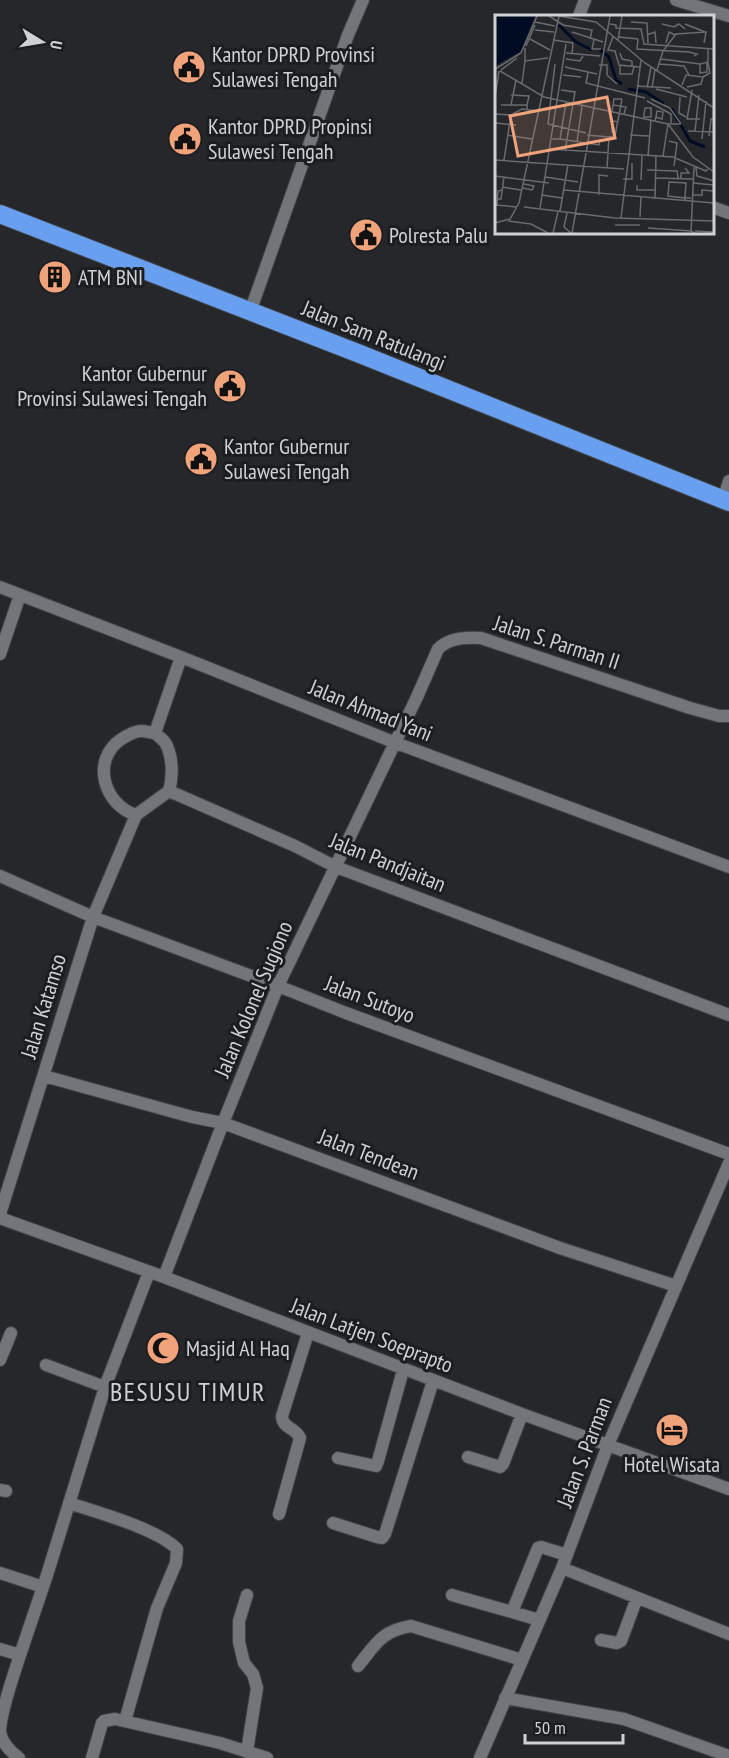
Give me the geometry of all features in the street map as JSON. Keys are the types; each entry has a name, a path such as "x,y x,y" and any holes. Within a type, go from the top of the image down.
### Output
{"highway":[{"name":"Jalan Sam Ratulangi","path":"0,213 726,501"}],"street":[{"path":"250,312 348,35 363,0"},
{"path":"579,15 585,0"},
{"path":"676,0 729,16"},
{"path":"714,208 729,213"},
{"path":"726,501 729,482"},
{"name":"Jalan Ahmad Yani","path":"0,587 396,743 729,867"},
{"path":"0,654 20,595"},
{"name":"Jalan S. Parman II","path":"396,743 438,650 449,642 472,637 481,638 690,708 719,716 729,716"},
{"path":"155,734 181,657"},
{"path":"140,731 155,734 166,742 170,757 169,791 136,815 124,811 108,792 105,784 104,769 108,751 127,735 140,731"},
{"name":"Jalan Kolonel Sugiono","path":"164,1277 278,986 396,743"},
{"name":"Jalan Pandjaitan","path":"169,791 336,867 729,1015"},
{"name":"Jalan Katamso","path":"0,1216 93,917 136,815"},
{"name":"Jalan Sutoyo","path":"0,876 93,917 729,1154"},
{"name":"Jalan Tendean","path":"44,1076 192,1117 223,1123 560,1248 676,1286"},
{"name":"Jalan S. Parman","path":"480,1758 562,1568 608,1444 729,1163"},
{"name":"Jalan Latjen Soeprapto","path":"0,1216 433,1381 729,1489"},
{"path":"19,1758 3,1744 0,1723 105,1387 149,1272"},
{"path":"0,1360 11,1333"},
{"path":"279,1514 300,1438 299,1434 284,1424 282,1416 308,1333"},
{"path":"46,1365 105,1387"},
{"path":"338,1458 375,1466 404,1370"},
{"path":"333,1523 382,1538 385,1534 433,1381"},
{"path":"468,1457 500,1467 522,1414"},
{"path":"69,1503 148,1531 177,1549 176,1563 157,1608 125,1721"},
{"path":"512,1612 538,1548 567,1555"},
{"path":"562,1568 729,1634"},
{"path":"0,1573 43,1587"},
{"path":"247,1595 239,1620 238,1633 244,1663 253,1674 257,1688 247,1751"},
{"path":"452,1595 539,1620"},
{"path":"601,1640 617,1643 621,1641 637,1598"},
{"path":"358,1666 382,1636 411,1626 522,1660"},
{"path":"0,1649 20,1655"},
{"path":"505,1698 624,1719 729,1756"},
{"path":"92,1758 104,1721 115,1719 247,1751 267,1758"}],"place":[{"name":"Kantor DPRD Provinsi Sulawesi Tengah","path":"189,67"},
{"name":"Kantor DPRD Propinsi Sulawesi Tengah","path":"185,139"},
{"name":"Polresta Palu","path":"366,235"},
{"name":"ATM BNI","path":"55,277"},
{"name":"Kantor Gubernur Provinsi Sulawesi Tengah","path":"230,386"},
{"name":"Kantor Gubernur Sulawesi Tengah","path":"201,459"},
{"name":"Masjid Al Haq","path":"163,1348"},
{"name":"Hotel Wisata","path":"672,1430"}],"district":[{"name":"BESUSU TIMUR","path":"188,1391"}]}
